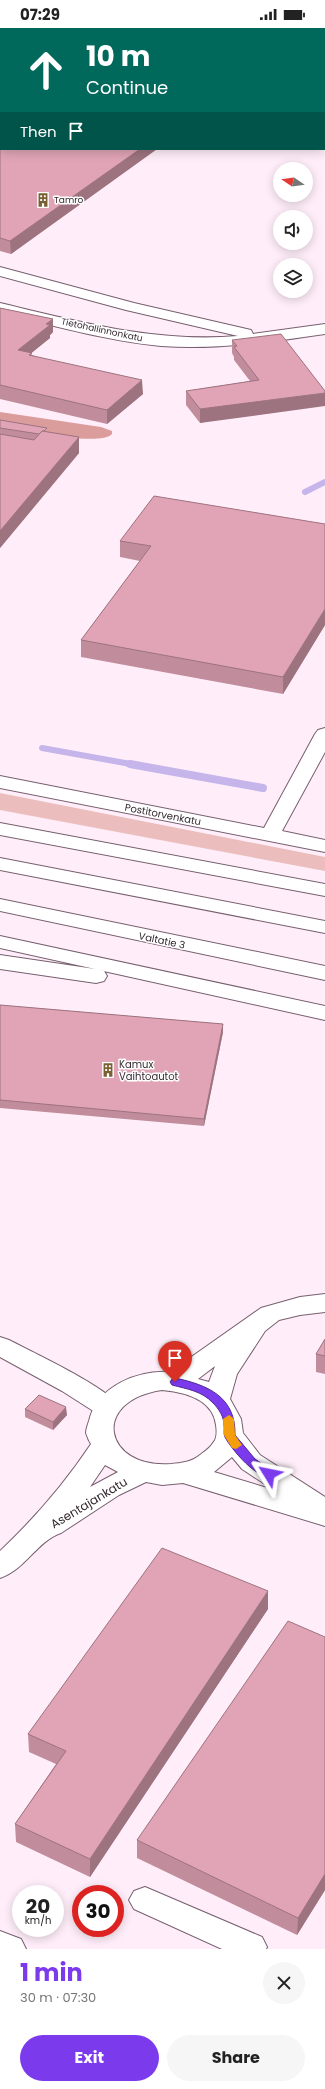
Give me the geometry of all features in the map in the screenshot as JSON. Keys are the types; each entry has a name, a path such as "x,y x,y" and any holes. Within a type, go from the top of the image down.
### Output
{"main road":[{"path":"0,271 131,307 248,333 319,330"},
{"name":"Tietohallinnonkatu","path":"0,308 137,338 184,342 255,340 319,330"},
{"path":"270,835 325,734"},
{"name":"Postitorvenkatu","path":"0,782 325,846"},
{"path":"0,829 325,890"},
{"path":"0,864 325,927"},
{"name":"Valtatie 3","path":"0,906 325,973"},
{"path":"0,942 325,1013"},
{"path":"0,962 117,980 183,983"},
{"path":"175,1382 214,1352 270,1314 300,1306 325,1303"},
{"path":"217,1400 224,1373 256,1324"},
{"path":"0,1346 71,1384 107,1407"},
{"path":"175,1382 191,1385 206,1392 217,1400 226,1411 230,1423 230,1435 226,1445 215,1459 199,1469 186,1474 162,1476 141,1473 128,1468 114,1458 104,1445 100,1432 101,1419 107,1407 115,1398 136,1386 149,1383 175,1382"},
{"path":"230,1435 251,1462 325,1511"},
{"name":"Asentajankatu","path":"0,1567 37,1533 86,1473 104,1445"},
{"name":"Asentajankatu","path":"37,1533 59,1522 109,1488 141,1473"},
{"path":"186,1474 325,1516"},
{"path":"145,1900 251,1947 250,1949"}],"shaded area":[{"path":"0,412 101,427 112,431 112,434 105,438 92,439 40,434 0,426"},
{"path":"0,793 325,857 325,871 0,810"}],"building":[{"name":"Tamro","path":"0,150 139,150 10,241 0,238"},
{"path":"0,308 53,319 46,324 50,325 18,350 32,353 29,355 142,380 107,410 0,385"},
{"path":"281,334 325,393 200,409 186,391 259,380 234,347 237,346 232,340"},
{"path":"0,420 47,428 39,434 0,428"},
{"path":"42,431 79,437 0,531 0,434 34,440"},
{"path":"154,496 325,524 325,609 283,677 81,640 151,546 120,541"},
{"name":"Kamux Vaihtoautot","path":"0,1005 223,1024 204,1119 0,1100"},
{"path":"325,1339 325,1356 316,1354"},
{"path":"39,1395 66,1407 53,1422 25,1409"},
{"path":"162,1548 268,1591 90,1859 15,1824 66,1751 28,1734"},
{"path":"288,1621 325,1637 325,1874 298,1918 137,1840"}],"waterway":[{"path":"305,492 325,482"},
{"path":"42,748 136,765"},
{"path":"130,764 263,788"}],"slow traffic":[{"path":"229,1419 230,1435 236,1445"}],"place":[{"name":"Tamro","path":"43,200"},
{"name":"Kamux Vaihtoautot","path":"108,1070"}],"route":[{"path":"175,1382 191,1385 206,1392 217,1400 226,1411 230,1423 230,1435 240,1450 251,1462 269,1474"}]}
